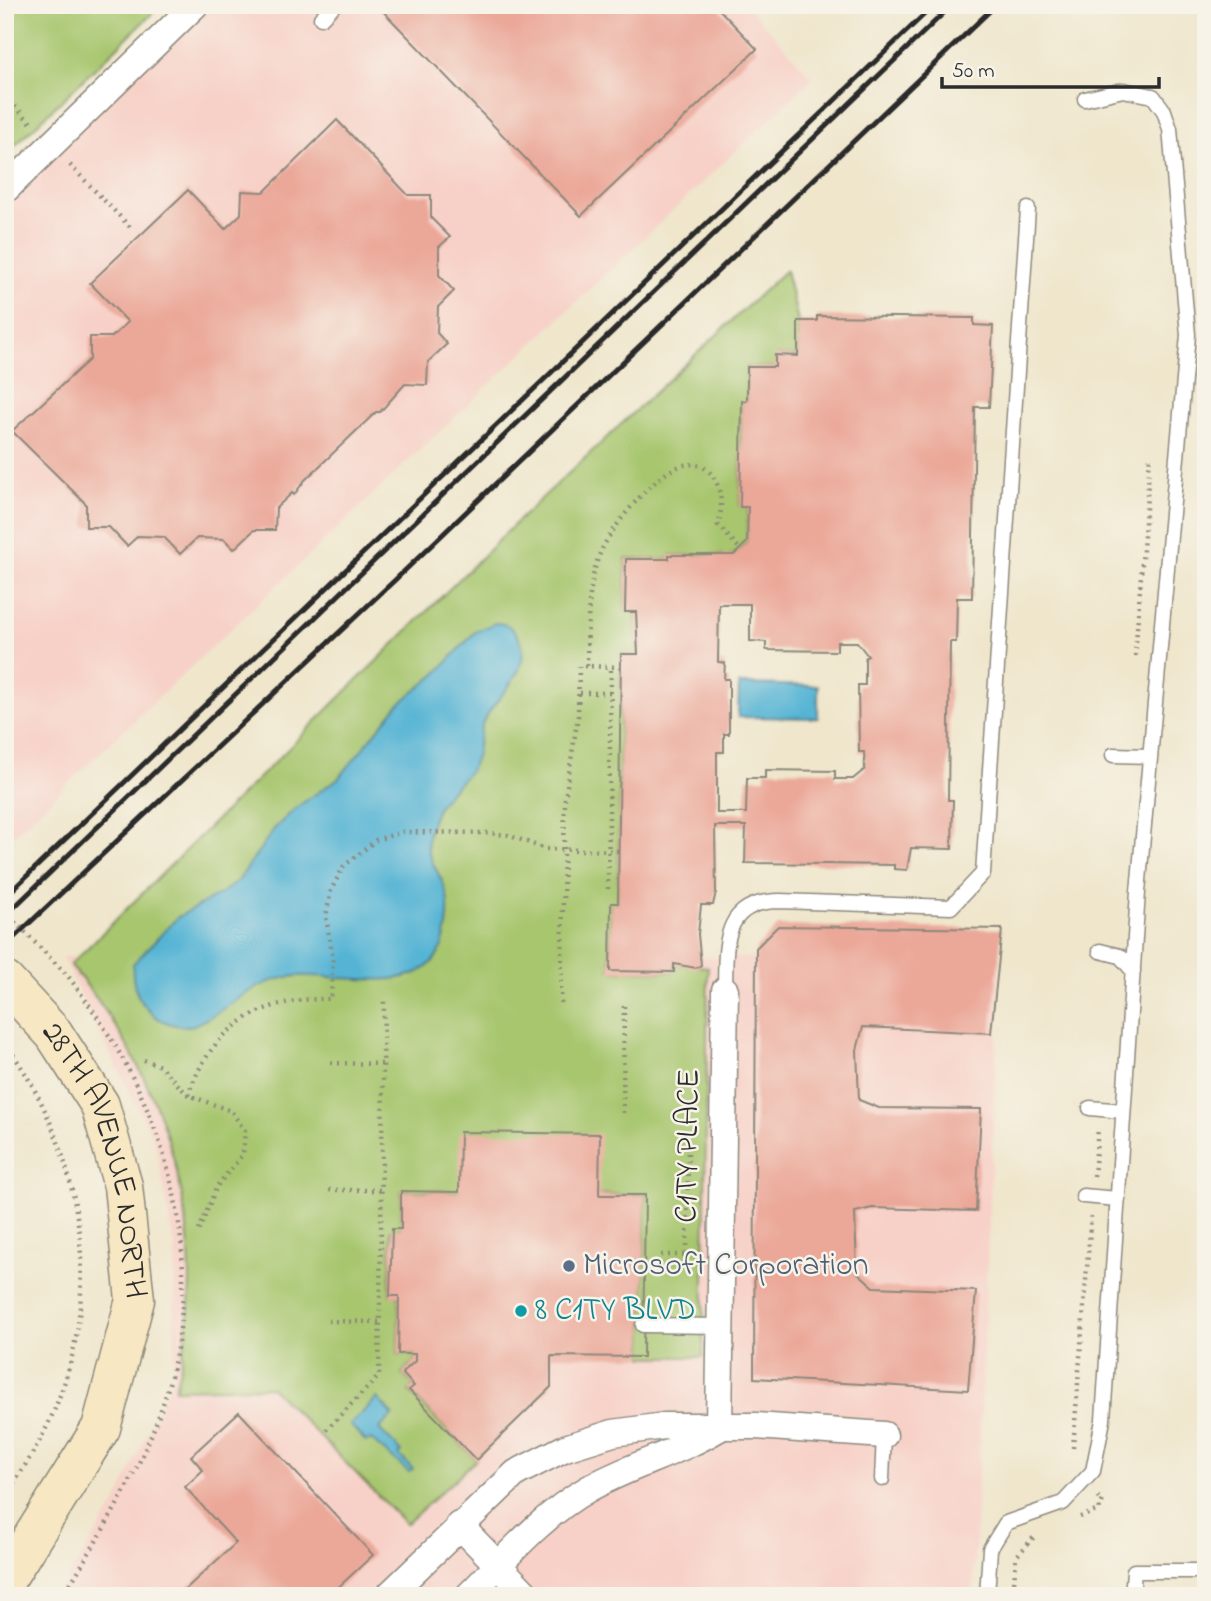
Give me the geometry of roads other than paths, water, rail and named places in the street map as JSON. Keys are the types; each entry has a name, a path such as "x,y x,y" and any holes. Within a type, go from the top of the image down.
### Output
{"main road":[{"name":"28TH AVENUE NORTH","path":"5,981 54,1034 100,1105 122,1186 135,1300 101,1428 5,1581"}],"street":[{"path":"5,190 195,5"},
{"name":"C1TY PLACE","path":"719,1428 725,990"},
{"path":"388,1596 516,1473 565,1447 644,1427 756,1426 884,1434"},
{"path":"468,1596 544,1522 587,1490 691,1446 719,1428"},
{"path":"459,1525 528,1596"}],"lane":[{"path":"321,18 334,5"},
{"path":"987,1596 990,1549 1006,1523 1063,1503 1093,1471 1103,1420 1133,971 1188,335 1170,129 1164,111 1153,96 1123,90 1085,99"},
{"path":"725,990 726,939 729,929 736,917 756,904 780,901 951,907 983,873 1028,209"},
{"path":"1113,755 1150,756"},
{"path":"1100,951 1120,956 1133,971"},
{"path":"1090,1108 1123,1111"},
{"path":"1083,1196 1118,1199"},
{"path":"643,1325 720,1326"},
{"path":"882,1479 884,1434"},
{"path":"1132,1596 1134,1572 1206,1572"}],"water":[{"path":"495,623 508,626 515,632 522,647 522,658 513,680 483,722 474,763 440,803 431,824 428,850 443,884 448,906 445,936 434,960 422,970 388,979 296,976 280,979 253,990 191,1026 166,1022 147,1009 136,989 133,964 178,917 238,881 275,828 297,807 340,777 397,706 436,674 475,632"},
{"path":"739,684 818,686 818,718 738,717"},
{"path":"377,1398 393,1415 379,1429 402,1452 399,1455 413,1469 409,1472 370,1439 366,1442 350,1425"}],"railway":[{"path":"5,897 934,5"},
{"path":"5,916 952,5"},
{"path":"5,946 396,579 996,5"}],"place":[{"name":"Microsoft Corporation","path":"569,1266"},
{"name":"8 C1TY BLVD","path":"521,1311"}]}
